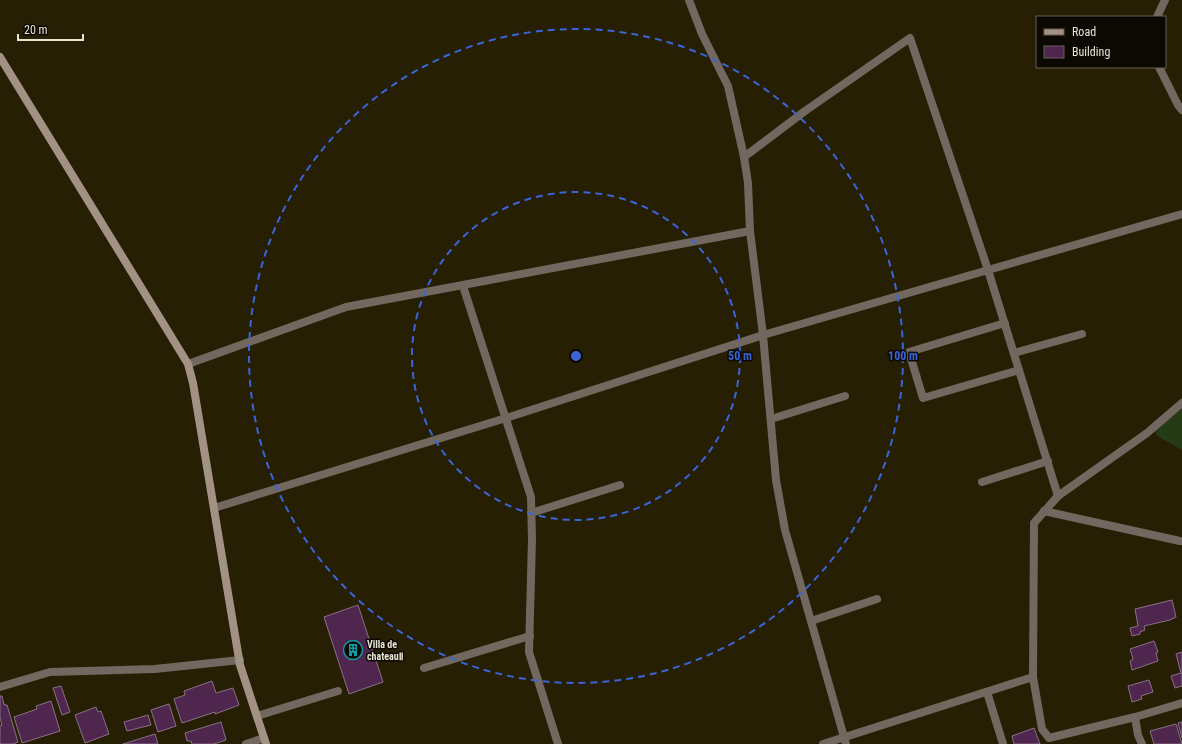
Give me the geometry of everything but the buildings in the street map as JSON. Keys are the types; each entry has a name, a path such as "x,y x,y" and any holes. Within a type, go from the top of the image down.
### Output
{"street":[{"path":"689,0 702,34 728,86 744,158 748,183 750,232 763,335 776,480 785,530 845,741"},
{"path":"1157,16 1165,0"},
{"path":"744,158 805,111 910,38 988,270 1058,496"},
{"path":"0,57 188,364 193,383 240,660 265,741 246,744"},
{"path":"1159,68 1182,110"},
{"path":"214,508 506,418 763,335 1182,214"},
{"path":"188,364 346,308 750,232"},
{"path":"463,286 531,497 529,652 558,744"},
{"path":"1005,323 909,352 923,398 1019,370"},
{"path":"1014,353 1082,334"},
{"path":"771,420 845,396"},
{"path":"1182,403 1147,433 1058,496 1034,523 1033,677 1042,729 1049,738 1135,717 1182,703"},
{"path":"982,482 1048,461"},
{"path":"531,513 620,485"},
{"path":"1044,511 1180,541"},
{"path":"811,621 877,599"},
{"path":"424,668 530,636"},
{"path":"0,687 50,672 155,669 240,660"},
{"path":"823,744 845,741 1033,677"},
{"path":"257,716 338,691"},
{"path":"987,692 1003,744"},
{"path":"1135,717 1138,735 1142,744"}],"green space":[{"path":"1182,409 1182,450 1159,437 1154,431"}],"place":[{"name":"Villa de chateauⅡ","path":"353,650"}]}
